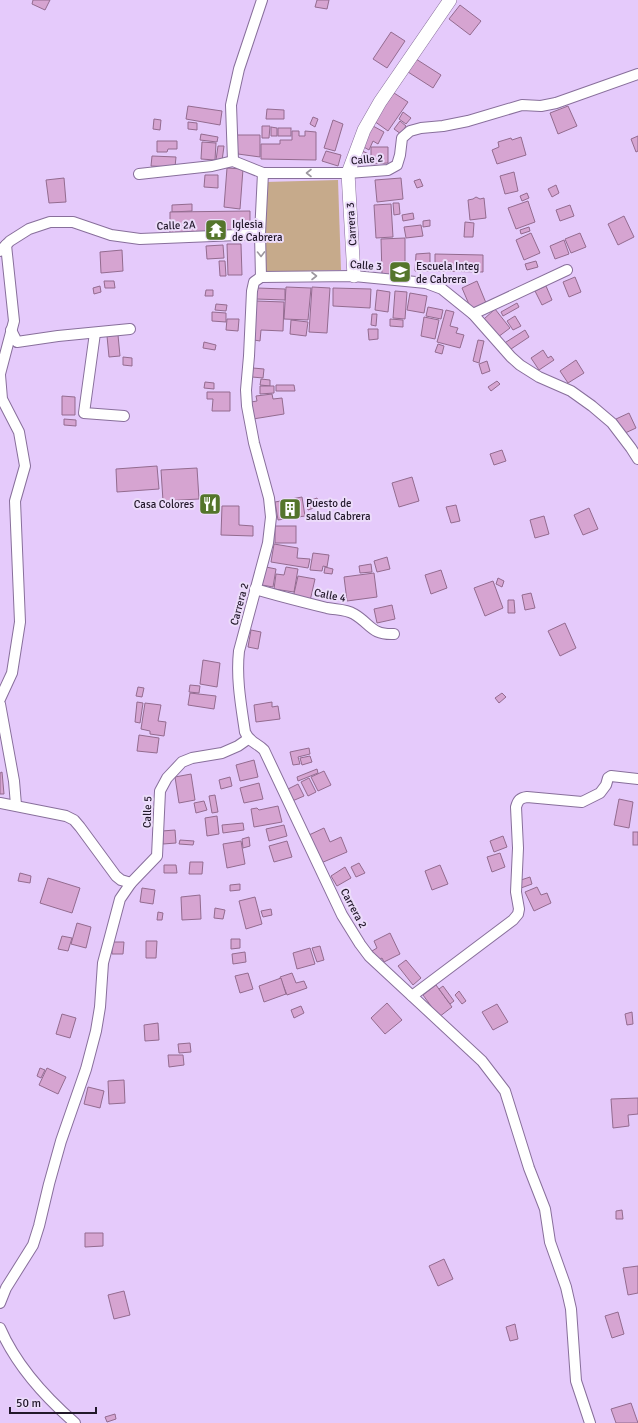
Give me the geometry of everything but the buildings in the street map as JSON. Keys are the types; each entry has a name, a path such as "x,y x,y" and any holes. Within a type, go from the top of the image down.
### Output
{"street":[{"path":"138,174 212,166 233,161 231,105 239,69 262,0"},
{"path":"348,172 364,130 376,109 450,0"},
{"name":"Calle 2","path":"233,161 263,173 388,170 396,165 400,155 402,138 410,131 468,121 522,105 541,106 556,103 638,74"},
{"name":"Carrera 3","path":"348,172 354,276"},
{"path":"261,277 260,234 263,173"},
{"name":"Calle 2A","path":"3,248 29,229 50,222 73,222 111,235 140,239 260,234"},
{"path":"0,699 12,673 20,622 15,501 25,466 19,432 2,399 0,375 14,321 3,248"},
{"path":"473,314 567,270"},
{"name":"Calle 3","path":"261,277 354,276 426,283 442,289 473,314 520,365 539,377 571,391 612,423 632,448 638,459"},
{"name":"Carrera 2","path":"261,277 254,282 252,291 246,390 247,406 254,443 269,498 271,517 268,543 239,651 237,666 245,732 248,739 259,745 264,750 342,915 360,944 369,956 482,1061 505,1091 529,1168 545,1209 550,1242 566,1287 571,1309 576,1381 590,1423"},
{"path":"11,330 17,342 130,329"},
{"path":"96,333 84,413 124,416"},
{"name":"Calle 4","path":"255,589 332,609 345,609 355,614 374,630 385,634 394,634"},
{"path":"0,704 14,781 16,805"},
{"name":"Calle 5","path":"0,1303 6,1288 33,1245 49,1184 86,1069 96,1031 100,1007 103,963 120,899 131,883 157,856 160,791 168,778 182,762 192,758 222,753 238,746 248,739"},
{"path":"412,996 513,920 518,914 519,909 516,879 518,848 516,807 521,798 528,797 582,802 600,793 608,778 611,776 638,780"},
{"path":"0,803 66,816 74,820 116,876 121,880 131,883"},
{"path":"0,1328 7,1344 20,1364 39,1387 75,1423"}],"shaded area":[{"path":"338,180 341,270 266,272 265,182"}],"place":[{"name":"Iglesia de Cabrera","path":"216,230"},
{"name":"Escuela Integ de Cabrera","path":"400,272"},
{"name":"Casa Colores","path":"210,504"},
{"name":"Puesto de salud Cabrera","path":"290,509"}]}
